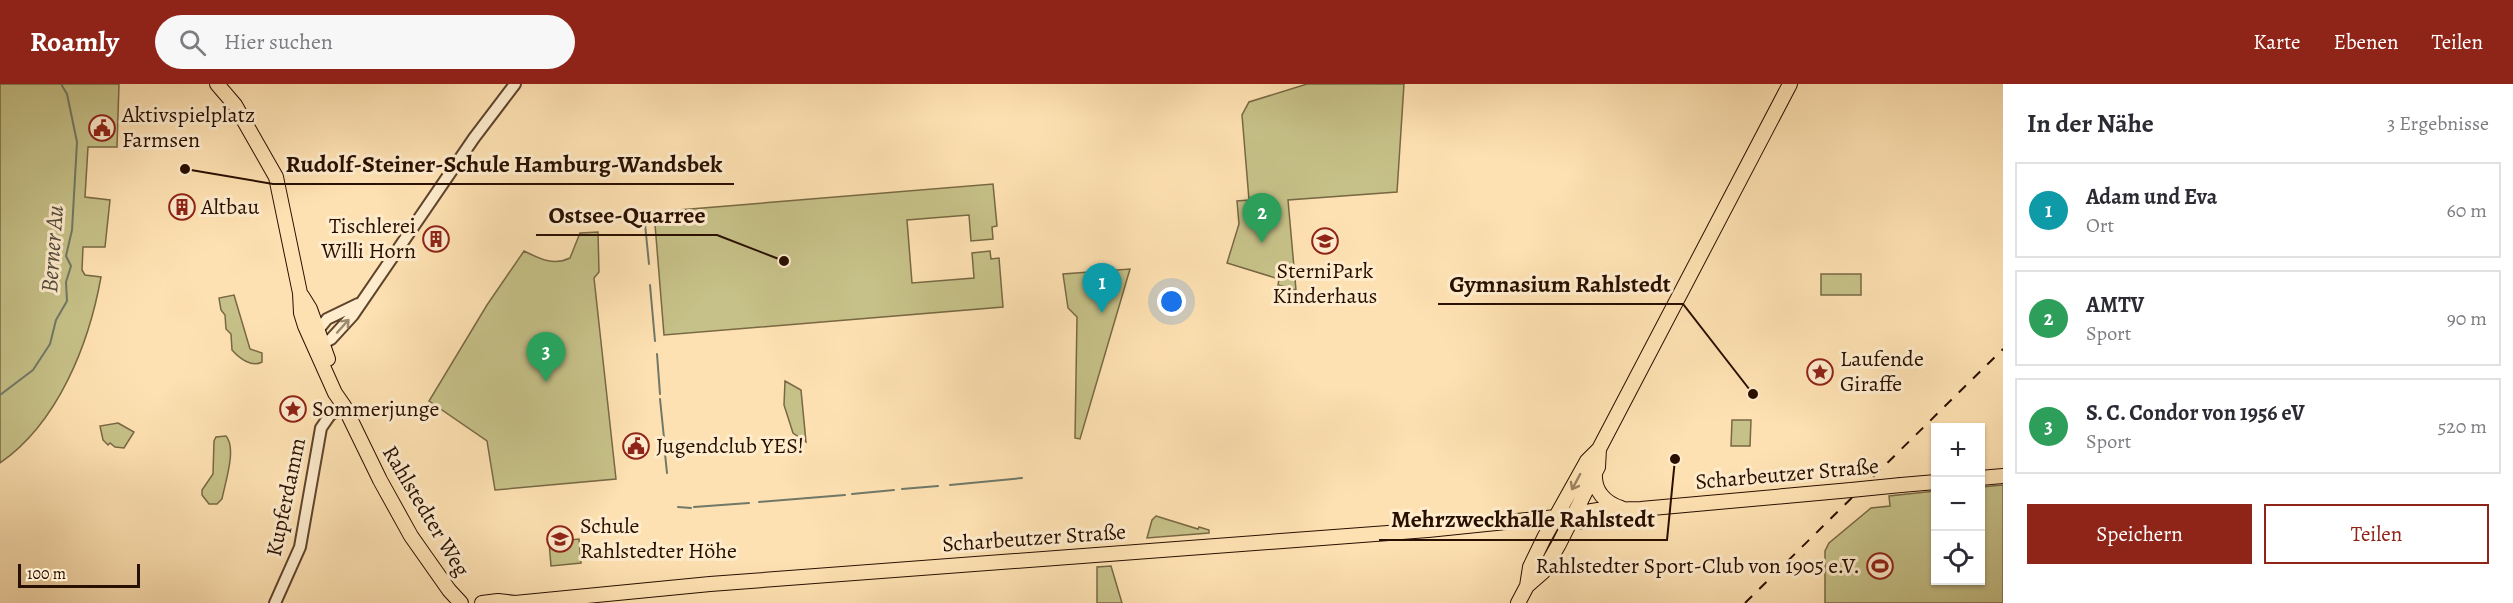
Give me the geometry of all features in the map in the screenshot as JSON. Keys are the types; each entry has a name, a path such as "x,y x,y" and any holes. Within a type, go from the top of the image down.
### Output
{"main road":[{"name":"Rahlstedter Weg","path":"217,84 235,105 276,177 300,293 301,313 342,390 344,406 411,536 449,590 461,603"},
{"path":"1518,603 1527,586 1530,567 1587,461 1599,448 1790,84"},
{"name":"Rahlstedter Weg","path":"300,293 323,325 316,345"},
{"path":"1527,586 1543,572 1595,474 1598,467 1599,448"},
{"path":"1595,474 1595,484 1601,495 1612,505 1621,508"},
{"path":"1985,478 2003,476"},
{"name":"Scharbeutzer Straße","path":"482,603 498,601 515,603 640,589 1411,531 1556,518 1621,508 1641,509 1931,482"},
{"name":"Scharbeutzer Straße","path":"1573,516 1594,521 1622,516 1641,509"}],"street":[{"path":"316,345 347,321 417,224 474,138 515,84"},
{"path":"323,325 358,304"},
{"name":"Kupferdamm","path":"274,603 300,547 321,428 330,416 344,406"}],"shaded area":[{"path":"0,84 119,84 117,147 88,147 85,197 110,200 105,247 83,247 82,270 85,275 101,277 88,329 68,380 54,404 39,426 0,463"},
{"path":"1307,84 1404,84 1397,192 1288,200 1296,290 1278,285 1279,279 1227,263 1239,224 1237,201 1249,200 1242,115 1249,102"},
{"path":"993,184 997,226 992,227 993,239 971,241 969,215 907,220 912,283 974,278 972,253 990,251 991,259 999,258 1003,307 664,335 654,212"},
{"path":"598,232 599,272 594,278 616,479 495,490 487,441 429,401 487,305 524,251 547,260 564,260 570,258 580,233"},
{"path":"1130,269 1080,439 1075,438 1077,317 1068,308 1063,274"},
{"path":"1821,274 1861,274 1861,295 1821,295"},
{"path":"234,295 250,349 262,353 262,362 258,364 246,361 232,350 231,334 226,329 225,315 221,310 219,298"},
{"path":"785,381 801,390 806,442 793,433 784,405"},
{"path":"1732,420 1751,420 1750,446 1731,446"},
{"path":"118,423 134,432 124,448 115,447 110,443 108,445 103,440 100,426"},
{"path":"226,436 229,441 230,457 222,499 217,504 209,504 202,495 202,490 213,474 214,441 216,437"},
{"name":"Rahlstedter Sport-Club von 1905 e.V.","path":"2003,485 2003,603 1825,603 1825,551 1829,543 1871,508 1890,506 1889,496 1931,491 1931,585 1985,585 1985,487"},
{"path":"1156,516 1198,529 1199,527 1209,530 1209,533 1147,538 1152,520"},
{"path":"579,539 581,563 551,566 549,542"},
{"path":"1111,566 1122,603 1097,603 1097,567"}],"waterway":[{"name":"Berner Au","path":"0,395 33,370 50,344 56,320 67,301 66,282 71,266 66,256 72,230 77,142 67,94 61,84"},
{"path":"644,214 649,264"},
{"path":"650,285 655,341"},
{"path":"657,354 660,394"},
{"path":"660,399 664,438"},
{"path":"664,444 667,473"},
{"path":"950,485 1022,478"},
{"path":"902,489 938,486"},
{"path":"852,494 894,490"},
{"path":"759,502 845,495"},
{"path":"694,507 749,503"},
{"path":"678,507 691,508"}],"railway":[{"path":"1745,603 2003,349"}],"place":[{"name":"Aktivspielplatz Farmsen","path":"102,128"},
{"name":"Rudolf-Steiner-Schule Hamburg-Wandsbek","path":"185,169"},
{"name":"Altbau","path":"182,207"},
{"name":"Tischlerei Willi Horn","path":"436,239"},
{"name":"SterniPark Kinderhaus","path":"1325,241"},
{"name":"AMTV","path":"1262,243"},
{"name":"Ostsee-Quarree","path":"784,261"},
{"name":"Adam und Eva","path":"1102,313"},
{"name":"Laufende Giraffe","path":"1820,372"},
{"name":"S. C. Condor von 1956 eV","path":"546,382"},
{"name":"Gymnasium Rahlstedt","path":"1753,394"},
{"name":"Sommerjunge","path":"293,409"},
{"name":"Jugendclub YES!","path":"636,446"},
{"name":"Mehrzweckhalle Rahlstedt","path":"1675,459"},
{"name":"Schule Rahlstedter Höhe","path":"560,539"},
{"name":"Rahlstedter Sport-Club von 1905 e.V.","path":"1880,566"}]}
